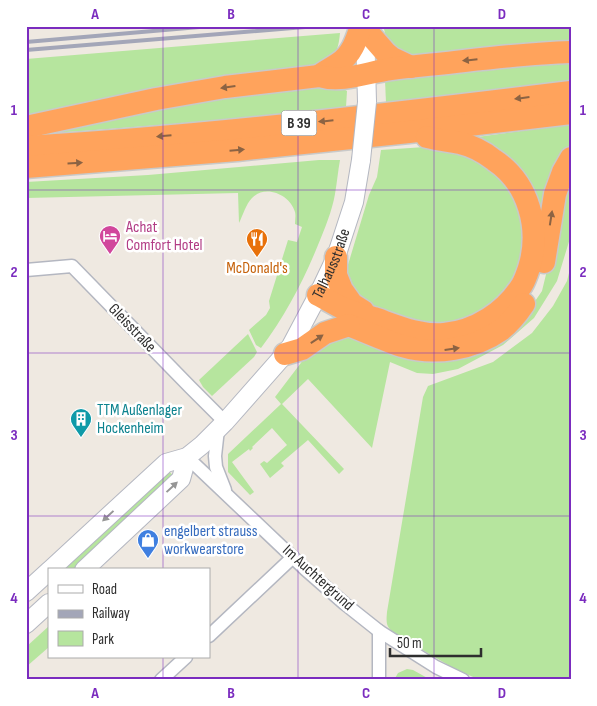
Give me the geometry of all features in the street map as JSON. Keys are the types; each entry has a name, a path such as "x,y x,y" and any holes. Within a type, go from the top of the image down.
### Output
{"highway":[{"path":"319,76 348,56 362,30 392,58 411,67"},
{"path":"26,127 156,99 224,87 319,76 328,78 349,77 390,69 536,53 571,52"},
{"name":"B 39","path":"26,147 192,134 571,92"},
{"name":"B 39","path":"26,167 237,150 571,113"},
{"path":"315,302 375,318 398,328 421,333 443,334 476,326 502,310 522,285 531,260 534,235 533,220 528,205 517,184 504,167 473,147 409,132"},
{"path":"315,302 349,326 403,346 439,350 478,343 502,329 531,296 540,278 545,259 555,194 571,158"},
{"path":"336,257 336,275 342,290 352,304 375,318"},
{"path":"285,354 302,349 325,333 349,326"}],"main road":[{"name":"Talhausstraße","path":"52,568 166,463 187,457 222,425 285,354 315,302 336,257 354,202 361,160 367,102 362,30"},
{"name":"Talhausstraße","path":"86,568 181,479 187,457"},
{"name":"Talhausstraße","path":"26,592 48,572"},
{"path":"26,624 48,604"}],"street":[{"name":"Gleisstraße","path":"26,270 72,266 180,377 222,425"},
{"path":"222,425 215,456 216,466 227,494"},
{"name":"Im Auchtergrund","path":"187,457 345,604 379,631 436,666 463,680"},
{"path":"210,635 294,557"},
{"path":"379,631 379,680"},
{"path":"161,680 185,658"}],"green space":[{"path":"417,26 571,26 571,45 406,57 386,37 384,29"},
{"path":"340,33 335,54 318,66 26,122 26,59"},
{"path":"571,59 571,81 386,103 385,80"},
{"path":"320,84 340,87 347,91 346,107 263,117 38,134 103,116"},
{"path":"571,124 570,149 556,174 548,199 543,248 536,277 522,301 501,322 466,340 427,344 397,338 334,312 336,310 373,325 411,337 437,340 462,337 485,328 504,315 520,297 531,276 538,253 539,229 534,205 519,174 496,154 469,140 470,138"},
{"path":"425,147 453,148 507,178 526,224 517,283 465,324 406,322 360,301 344,278 369,195 377,177 381,150"},
{"path":"319,160 340,160 330,213 300,285 278,324 261,348 256,345 249,330 266,315 270,308 269,301 288,240 297,242 302,227 295,224 295,212 283,196 270,192 258,194 248,203 239,223 238,193 26,198 26,182 148,175"},
{"path":"571,171 571,235 557,281 534,318 503,345 458,369 433,374 417,373 390,362 372,448 308,379 282,404 344,469 339,474 308,440 281,463 284,466 270,478 260,464 264,461 267,463 287,445 272,428 250,451 249,449 232,462 254,492 250,495 228,472 228,454 281,404 275,397 310,351 339,338 518,326 542,291"},
{"path":"571,265 571,680 480,680 455,669 397,635 389,628 387,623 387,612 423,397 428,386 493,362 532,333 553,306 567,281"},
{"path":"248,334 257,352 212,396 199,380"},
{"path":"166,469 174,476 75,568 58,568"},
{"path":"48,627 48,648 26,667 26,647"},
{"path":"407,669 413,670 431,680 394,680 398,673"}],"railway":[{"path":"26,42 211,26"},
{"path":"26,50 317,26"}],"place":[{"name":"Achat Comfort Hotel","path":"110,255"},
{"name":"McDonald's","path":"257,258"},
{"name":"TTM Außenlager Hockenheim","path":"81,438"},
{"name":"engelbert strauss workwearstore","path":"148,559"}]}
